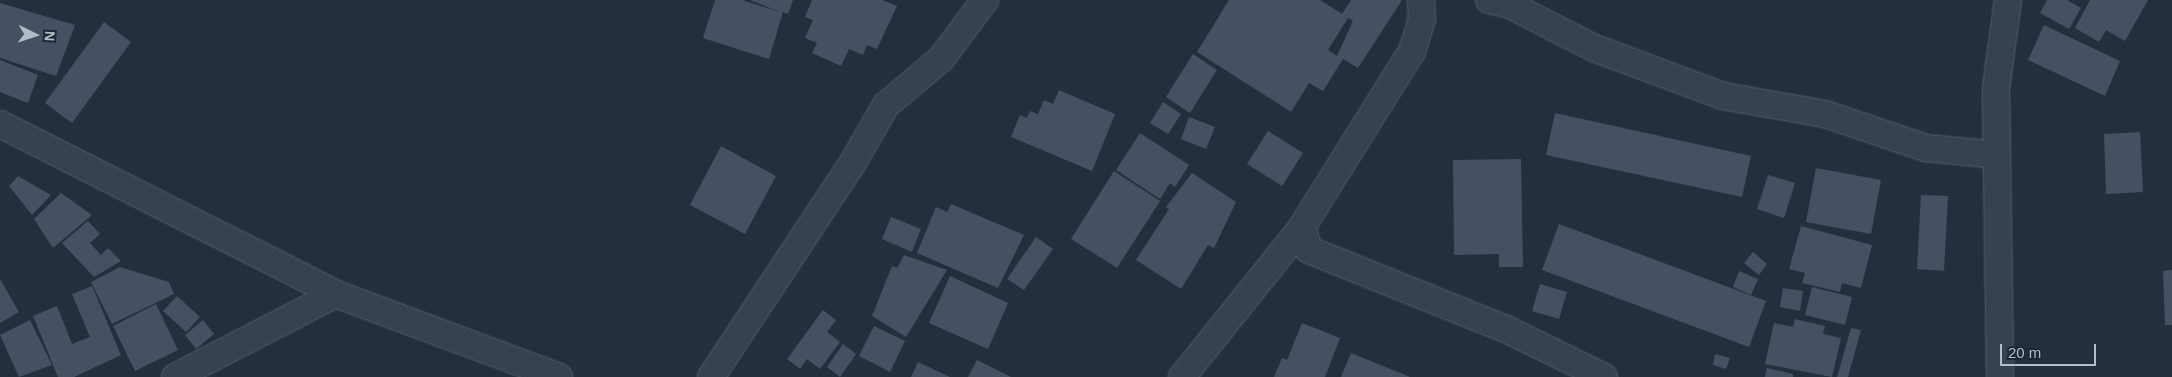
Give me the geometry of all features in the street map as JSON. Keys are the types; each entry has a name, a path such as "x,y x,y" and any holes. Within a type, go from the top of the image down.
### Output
{"street":[{"path":"711,377 852,164 886,105 941,60 985,0"},
{"path":"1182,377 1302,227 1412,51 1422,19 1421,0"},
{"path":"1489,0 1510,6 1594,48 1723,96 1825,114 1926,148 1997,155"},
{"path":"2000,377 1996,88 2008,0"},
{"path":"0,124 336,294 559,377"},
{"path":"1302,227 1309,250 1506,329 1604,377"},
{"path":"175,377 336,294"}],"building":[{"path":"715,0 742,0 780,12 750,0 793,0 788,14 783,12 769,59 703,38"},
{"path":"812,0 882,0 897,6 877,49 867,45 863,55 849,49 841,66 812,53 817,43 805,38 813,20 805,17"},
{"path":"1229,0 1320,0 1342,14 1351,0 1402,0 1358,68 1343,59 1323,91 1309,83 1291,112 1197,52","holes":["1348,18 1353,21 1337,56 1328,50"]},
{"path":"2047,0 2067,0 2081,8 2069,29 2040,13"},
{"path":"2090,0 2148,0 2125,41 2106,30 2099,42 2075,28"},
{"path":"0,3 75,25 56,76 0,58"},
{"path":"104,22 131,42 72,123 45,103"},
{"path":"2044,25 2120,61 2105,96 2028,60"},
{"path":"1193,54 1217,70 1190,113 1166,97"},
{"path":"0,60 38,75 28,103 0,92"},
{"path":"1059,90 1115,114 1092,171 1011,137 1020,115 1027,118 1030,111 1038,114 1044,100 1053,104"},
{"path":"1163,102 1181,114 1168,134 1150,123"},
{"path":"1555,113 1751,156 1742,197 1546,155"},
{"path":"1189,117 1215,127 1206,149 1181,139"},
{"path":"1268,131 1303,153 1282,186 1247,164"},
{"path":"2140,132 2143,192 2106,194 2104,134"},
{"path":"1140,133 1189,165 1175,187 1170,183 1160,199 1116,170"},
{"path":"721,146 776,176 745,234 690,205"},
{"path":"1521,159 1523,267 1499,267 1499,254 1454,255 1453,160"},
{"path":"1816,168 1881,180 1871,234 1806,222"},
{"path":"1114,171 1160,201 1117,268 1071,239"},
{"path":"1192,173 1236,202 1214,248 1208,245 1181,289 1136,260 1169,209 1166,207"},
{"path":"1768,175 1795,183 1784,218 1757,209"},
{"path":"18,176 51,195 32,215 9,186"},
{"path":"61,193 92,215 53,248 34,219"},
{"path":"1921,195 1948,196 1944,271 1917,269"},
{"path":"951,204 1024,235 998,288 917,253 936,207 947,212"},
{"path":"891,217 921,229 912,252 882,239"},
{"path":"88,221 100,234 90,243 101,255 108,248 121,261 94,277 62,243"},
{"path":"1559,224 1766,301 1749,347 1542,270"},
{"path":"1801,226 1872,245 1861,288 1842,283 1840,292 1802,283 1805,273 1789,269"},
{"path":"1036,237 1053,249 1024,290 1007,279"},
{"path":"1753,252 1767,264 1759,275 1744,263"},
{"path":"904,255 947,270 906,337 872,316 892,266 897,268"},
{"path":"120,267 169,282 174,294 112,324 91,282"},
{"path":"2172,270 2172,325 2165,325 2163,271"},
{"path":"1739,271 1758,279 1751,295 1733,287"},
{"path":"950,276 1008,303 988,349 929,323"},
{"path":"0,279 19,312 0,323"},
{"path":"1540,284 1567,292 1559,319 1532,311"},
{"path":"92,286 121,355 74,377 58,377 33,316 57,306 72,344 90,337 72,294"},
{"path":"1812,287 1852,297 1845,325 1805,315"},
{"path":"1783,288 1803,291 1800,311 1780,307"},
{"path":"177,296 200,317 186,332 163,311"},
{"path":"156,304 178,350 135,371 113,326"},
{"path":"823,310 836,320 827,332 840,342 820,369 807,359 800,369 787,359"},
{"path":"1795,319 1825,326 1823,334 1841,338 1832,377 1765,364 1774,323 1793,327"},
{"path":"30,320 52,365 19,377 0,335"},
{"path":"203,320 214,334 196,349 185,335"},
{"path":"1302,323 1340,338 1325,377 1274,377 1282,358 1287,360"},
{"path":"874,326 905,341 890,372 859,356"},
{"path":"1851,328 1861,330 1848,377 1837,377"},
{"path":"843,344 856,354 840,377 827,367"},
{"path":"1351,353 1410,377 1341,377"},
{"path":"1715,354 1730,358 1726,369 1713,365"},
{"path":"977,360 1011,377 968,377"},
{"path":"918,362 950,377 911,377"},
{"path":"1767,368 1793,374 1793,377 1765,377"}]}
